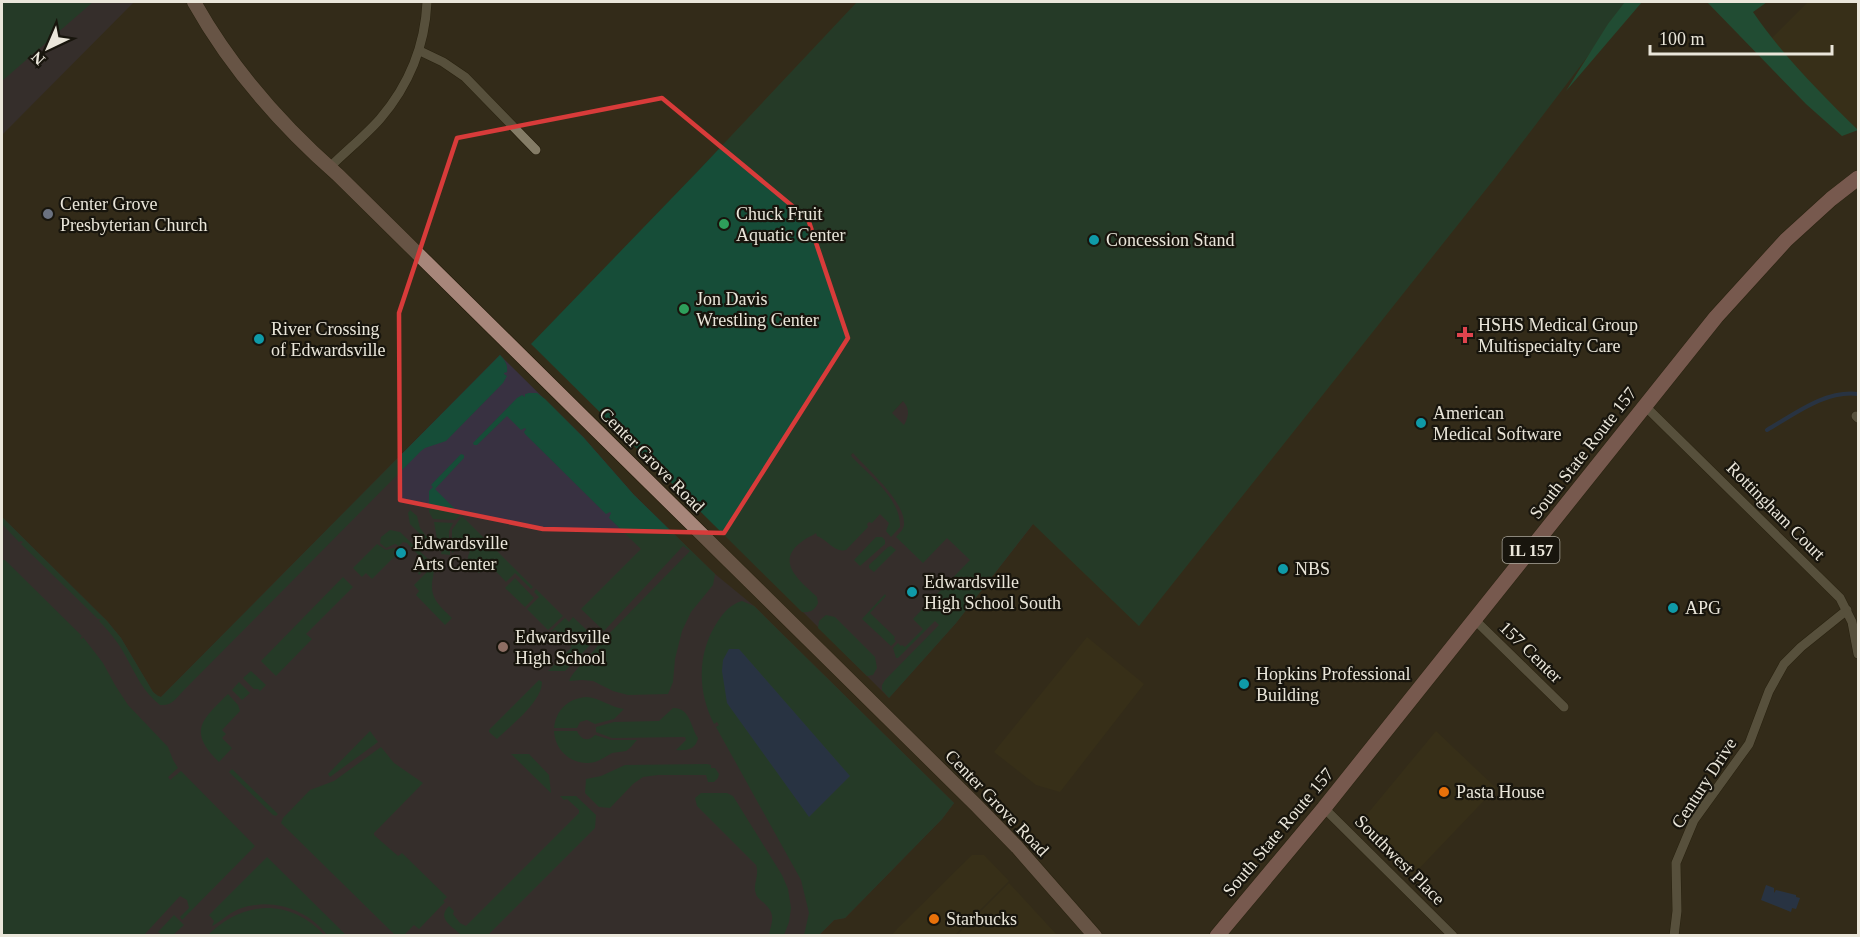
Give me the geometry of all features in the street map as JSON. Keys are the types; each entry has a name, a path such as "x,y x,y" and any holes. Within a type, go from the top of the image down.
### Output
{"main road":[{"name":"South State Route 157","path":"1217,936 1324,808 1716,317 1786,240 1858,178"}],"street":[{"name":"Center Grove Road","path":"194,2 246,80 274,113 976,805 1095,936"},
{"path":"330,167 379,120 406,81 420,51 427,2"},
{"path":"420,51 443,62 465,77 536,150"},
{"name":"Rottingham Court","path":"1645,406 1840,598 1852,622 1858,654"},
{"name":"Century Drive","path":"1674,936 1677,911 1676,863 1695,820 1749,744 1769,690 1784,664 1801,647 1847,610"},
{"name":"157 Center","path":"1475,620 1564,707"},
{"name":"Southwest Place","path":"1324,808 1453,936"}],"highlighted area":[{"path":"662,98 808,219 848,338 724,533 543,529 400,500 399,313 457,138"}],"shaded area":[{"path":"2,2 134,2 2,135"},
{"path":"1808,2 1858,2 1858,131 1771,39"},
{"name":"Edwardsville High School","path":"500,355 584,438 634,495 715,574 754,606 954,803 942,819 845,918 834,920 819,935 2,935 2,517 107,621 121,638 153,692 161,697"},
{"path":"907,397 1034,523 956,623 889,698 778,587 776,570 823,484"},
{"path":"1087,637 1144,684 1060,792 1036,785 994,752"},
{"path":"1436,731 1496,788 1412,876 1359,824"},
{"path":"972,855 984,855 1009,881 955,935 892,935 897,929"},
{"path":"1009,883 1057,935 957,935"}],"green space":[{"path":"2,2 93,2 2,81"},
{"path":"857,2 1629,2 1495,178 1139,626 1033,524 956,623 889,698 882,690 885,680 939,625 935,621 898,658 893,648 898,643 905,647 923,629 913,619 970,560 947,538 923,563 896,537 904,525 899,506 885,487 853,453 852,457 890,498 899,517 900,527 891,537 886,531 889,523 880,514 872,523 867,524 868,527 846,550 834,548 816,533 804,540 790,555 790,563 797,577 817,597 818,603 812,610 802,612 531,344","holes":["903,401 908,413 904,425 892,413"]},
{"path":"1625,2 1642,2 1566,91 1608,24"},
{"path":"1707,2 1767,2 1753,12 1789,59 1858,130 1842,136 1806,104"},
{"path":"500,355 507,367 507,372 504,374 507,376 503,383 446,441 421,451 171,703 160,705 149,694 119,646 99,621 101,619 98,619 21,544 23,542 19,542 2,524 2,517 107,621 121,638 153,692 161,697"},
{"path":"537,393 545,399 584,438 634,495 715,574 713,585 691,612 682,631 675,659 673,682 668,694 628,695 613,691 593,681 569,681 599,644 690,551 683,546 604,631 581,609 641,549 609,518 610,512 606,514 525,434 525,428 521,430 507,416 477,445 474,445 473,443 517,398 522,395 525,397 525,394"},
{"path":"461,454 464,458 435,489 461,515 455,520 433,519 429,512 429,491 433,487 431,485"},
{"path":"410,510 417,516 420,528 426,536 450,545 450,555 441,554 442,550 437,551 410,524 408,513"},
{"path":"462,516 533,587 531,589 515,573 506,582 489,564 479,573 470,564 468,556 470,552 462,544 452,553 452,530"},
{"path":"434,522 453,523 449,531 449,542 437,539"},
{"path":"390,530 400,532 431,562 419,575 418,573 427,564 407,543 403,542 399,546 395,544 386,548 380,543 381,537"},
{"path":"876,537 882,537 885,544 860,566 854,560"},
{"path":"377,544 386,550 394,548 395,556 372,579 366,573 362,577 353,568"},
{"path":"891,546 896,550 874,572 869,568 869,565"},
{"path":"2,560 5,560 82,636 80,638 83,637 103,663 128,705 168,747 178,768 168,777 170,780 181,771 255,846 182,920 180,917 189,908 187,900 180,896 144,935 2,935"},
{"path":"433,566 433,595 438,604 452,618 445,625 416,595 419,591 414,585"},
{"path":"343,577 353,587 306,634 312,639 276,676 261,661"},
{"path":"515,578 534,598 525,607 505,588"},
{"path":"536,589 563,616 548,630 527,609 539,597 534,592"},
{"path":"885,594 886,596 870,613 895,637 896,641 891,646 862,619"},
{"path":"742,601 754,606 954,803 942,819 845,918 834,920 819,935 804,935 809,913 801,880 716,727 719,725 717,722 714,724 704,698 703,659 711,633 723,614 731,606"},
{"path":"826,615 835,617 875,657 877,668 873,675 867,676 818,628 819,621"},
{"path":"573,617 596,639 565,671 548,671 572,647 556,630 550,632 565,618 569,622"},
{"path":"251,671 266,685 260,691 254,689 243,678"},
{"path":"539,680 542,682 537,698 497,739 489,730"},
{"path":"239,682 250,693 242,700 232,690"},
{"path":"228,694 238,705 240,711 222,730 226,734 222,738 232,748 219,762 203,742 202,726 211,711"},
{"path":"587,697 624,709 614,719 595,724 587,720 580,722 577,728 554,728 557,716 564,706 574,700"},
{"path":"673,708 687,714 698,738 695,745 690,748 676,750 686,740 685,737 612,738 596,732 596,727 614,722 659,721"},
{"path":"370,731 378,742 330,777 328,774"},
{"path":"554,731 577,731 585,739 590,739 595,735 611,740 637,740 626,751 612,753 595,762 587,763 567,756 558,745"},
{"path":"381,747 394,763 423,783 374,835 398,856 402,853 447,897 419,929 414,925 404,935 395,935 281,823 310,790 334,781"},
{"path":"511,754 529,754 549,775 551,793"},
{"path":"707,764 715,768 719,774 714,782 708,782 706,775 643,777 610,808 599,807 585,793 586,779 601,776 625,765"},
{"path":"232,769 278,814 276,816 229,772"},
{"path":"701,793 727,793 733,796 782,875 788,889 791,908 784,935 769,935 772,916 769,908 756,894 756,865 697,806 695,798"},
{"path":"560,796 576,796 596,815 595,828 488,935 461,935 445,919 445,911 449,906 460,923 466,926 579,813 579,810 567,799 564,800"},
{"path":"267,857 346,935 327,935 319,926 299,912 276,905 263,904 239,909 212,926 214,921 209,915"},
{"path":"266,908 298,915 324,935 208,935 234,916 249,910"},
{"path":"174,915 184,925 173,935 162,935 158,932"}],"water":[{"path":"729,649 739,649 850,776 809,817 727,703 722,671 723,660"},
{"path":"1766,885 1774,888 1774,893 1776,890 1800,898 1796,909 1792,908 1791,912 1761,900"}],"waterway":[{"path":"1767,430 1822,399 1858,394"}],"place":[{"name":"Center Grove Presbyterian Church","path":"48,214"},
{"name":"Chuck Fruit Aquatic Center","path":"724,224"},
{"name":"Concession Stand","path":"1094,240"},
{"name":"Jon Davis Wrestling Center","path":"684,309"},
{"name":"HSHS Medical Group Multispecialty Care","path":"1465,335"},
{"name":"River Crossing of Edwardsville","path":"259,339"},
{"name":"American Medical Software","path":"1421,423"},
{"name":"Edwardsville Arts Center","path":"401,553"},
{"name":"NBS","path":"1283,569"},
{"name":"Edwardsville High School South","path":"912,592"},
{"name":"APG","path":"1673,608"},
{"name":"Edwardsville High School","path":"503,647"},
{"name":"Hopkins Professional Building","path":"1244,684"},
{"name":"Pasta House","path":"1444,792"},
{"name":"Starbucks","path":"934,919"}]}
